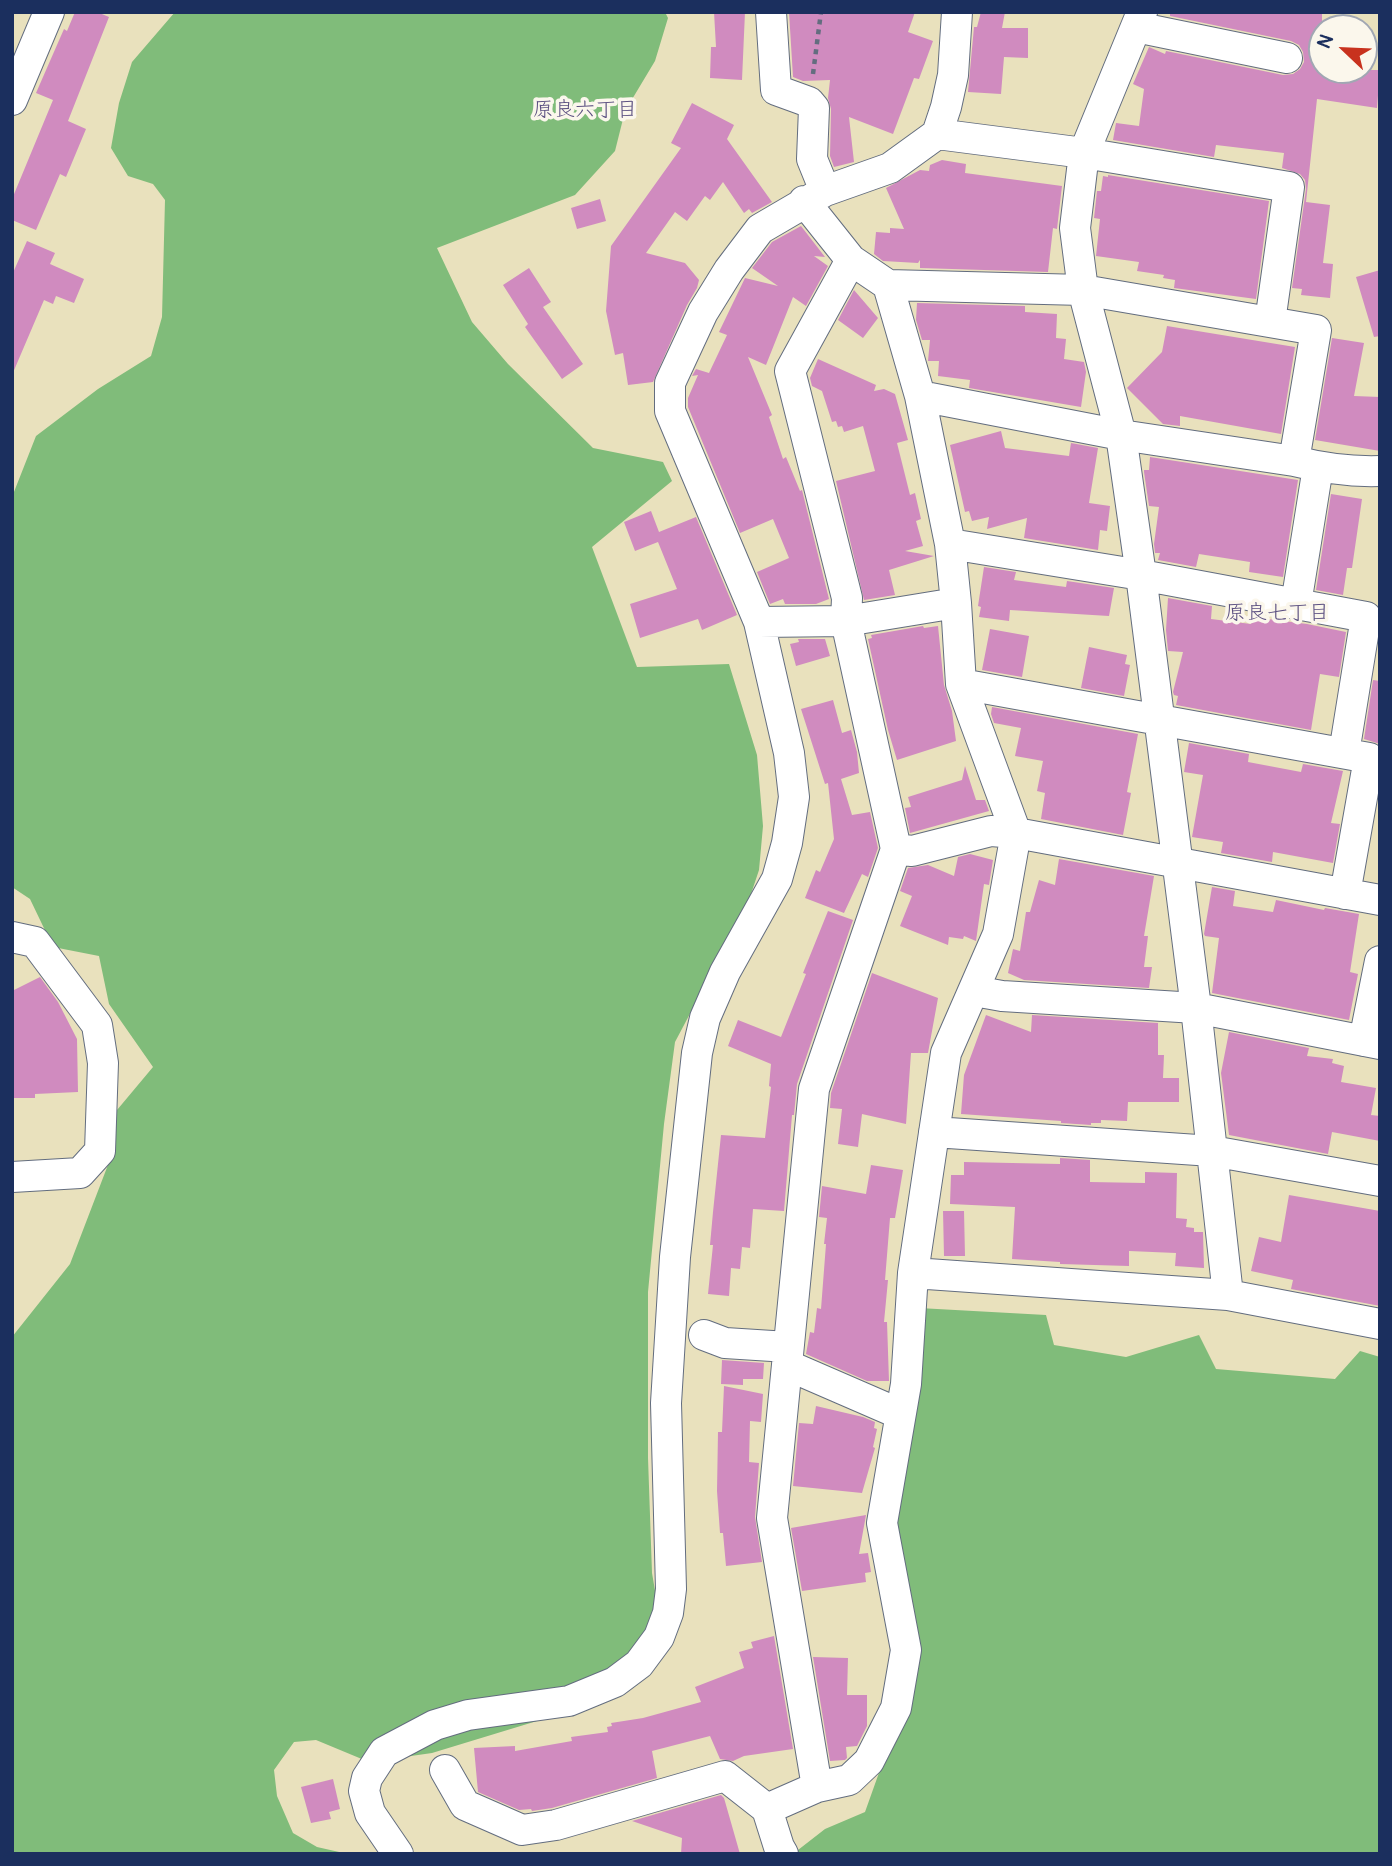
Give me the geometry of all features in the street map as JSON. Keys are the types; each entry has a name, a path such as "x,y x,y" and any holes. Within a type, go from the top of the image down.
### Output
{"street":[{"path":"12,100 49,12"},
{"path":"771,12 776,90 809,102 814,108 815,196 852,260 888,285 1083,290 1316,330 1296,604"},
{"path":"398,1854 370,1812 364,1791 367,1778 384,1752 435,1725 468,1715 569,1701 615,1682 639,1664 659,1637 668,1613 671,1588 666,1403 675,1257 697,1053 705,1018 725,972 777,879 787,843 794,797 789,754 759,622 670,411 670,383 703,312 736,260 760,229 815,196 890,168 937,134 953,75 957,12"},
{"path":"1228,1295 1196,1008 1121,435 1083,290 1075,228 1084,153 1139,19 1287,58"},
{"path":"937,134 1084,153 1289,187 1270,322"},
{"path":"817,1787 772,1518 814,1089 896,849 846,621 846,598 790,371 852,260"},
{"path":"767,1809 817,1787 849,1780 869,1761 896,1707 905,1650 882,1523 906,1384 913,1273 946,1054 998,934 1016,833 961,684 950,544 920,396 888,285"},
{"path":"920,396 1121,435 1306,464 1380,471"},
{"path":"950,544 1141,575 1366,617 1344,753"},
{"path":"759,622 846,621 956,603"},
{"path":"961,684 1370,758 1345,894"},
{"path":"896,849 912,851 991,831 1016,833 1380,900"},
{"path":"12,937 35,942 97,1025 103,1063 100,1151 80,1173 12,1177"},
{"path":"974,991 1002,996 1196,1008 1372,1042 1380,961"},
{"path":"934,1132 1212,1151 1380,1181"},
{"path":"913,1273 1228,1295 1380,1324"},
{"path":"704,1335 725,1343 787,1356 900,1414"},
{"path":"445,1770 465,1805 522,1830 556,1825 725,1776 767,1809 783,1854"}],"path":[{"path":"809,102 821,12"}],"green space":[{"path":"175,12 665,12 668,18 655,61 625,111 615,151 575,195 437,248 472,322 508,364 593,448 663,462 672,481 592,547 637,667 729,664 757,755 763,826 759,870 747,906 675,1042 664,1124 648,1292 648,1458 652,1573 660,1620 651,1656 637,1685 619,1696 432,1753 369,1762 316,1740 294,1742 274,1770 277,1796 293,1833 317,1847 348,1854 12,1854 12,1337 70,1264 111,1157 112,1116 153,1067 109,1004 99,956 53,947 30,899 12,887 12,497 36,436 98,389 151,356 162,317 165,200 153,184 128,176 111,148 119,103 132,62"},
{"path":"919,1308 1046,1315 1054,1345 1126,1357 1199,1335 1216,1369 1335,1379 1360,1351 1380,1357 1380,1854 797,1854 798,1850 825,1829 865,1812 901,1711 890,1525"}],"building":[{"path":"75,12 97,12 109,17 68,121 86,129 66,177 60,174 36,230 12,220 12,199 53,100 36,93 64,29 67,31"},
{"path":"714,12 745,12 742,80 710,78 711,47 716,47"},
{"path":"789,12 915,12 908,32 933,41 919,79 914,78 893,134 849,117 854,162 834,167 830,156 830,80 803,81 793,77"},
{"path":"981,12 1005,12 1002,28 1028,28 1028,58 1004,57 1001,94 968,92 974,27 977,27"},
{"path":"1170,12 1322,12 1308,14 1308,84 1378,84 1380,70 1377,108 1317,99 1306,202 1330,205 1323,263 1333,264 1330,298 1301,295 1302,289 1292,288 1306,189 1305,180 1300,174 1282,168 1284,153 1216,145 1214,157 1113,140 1116,123 1139,126 1144,89 1133,84 1149,47 1165,54 1166,51 1283,75 1293,74 1304,62 1299,45 1291,41 1170,16"},
{"path":"692,103 734,125 727,139 772,202 752,213 749,209 744,213 723,182 710,200 705,196 687,221 675,212 646,253 685,263 699,280 697,288 653,382 628,385 623,353 615,355 606,311 611,246 681,148 671,143"},
{"path":"942,160 966,164 965,173 1062,186 1057,229 1053,228 1048,272 920,268 920,260 918,263 883,261 874,254 876,232 890,233 890,228 904,229 886,188 920,170 929,171 930,165"},
{"path":"1103,176 1269,201 1256,299 1174,288 1175,280 1163,278 1164,275 1137,271 1139,262 1096,256 1100,219 1094,218 1097,191 1101,191"},
{"path":"600,199 606,221 577,229 571,208"},
{"path":"801,226 825,257 814,256 828,266 806,306 793,297 766,365 748,357 772,415 769,417 783,459 786,457 800,491 802,490 829,599 816,604 785,604 783,599 770,604 757,572 789,558 773,519 740,533 688,407 688,398 698,375 692,376 696,369 709,373 727,335 719,332 745,278 778,286 752,268 772,242"},
{"path":"27,241 55,253 50,264 84,279 74,303 56,296 53,304 44,300 12,375 12,275"},
{"path":"529,268 551,302 543,307 583,364 562,379 525,327 528,324 503,285"},
{"path":"1380,270 1380,336 1374,337 1356,277"},
{"path":"854,290 878,318 863,338 838,320"},
{"path":"917,303 1025,306 1025,312 1057,314 1056,338 1066,339 1064,359 1084,362 1086,372 1081,407 969,388 970,380 938,376 939,361 928,361 930,340 922,340 916,320"},
{"path":"1167,326 1295,347 1281,434 1180,416 1180,426 1163,424 1127,388 1162,352"},
{"path":"1332,338 1364,343 1354,396 1380,397 1380,451 1315,440"},
{"path":"818,359 876,385 874,391 884,389 895,394 908,440 897,443 910,495 915,493 921,519 916,521 923,546 905,551 934,556 889,570 895,595 864,600 836,481 875,471 863,426 844,432 836,421 832,422 822,391 812,386 810,378"},
{"path":"1001,431 1005,448 1069,456 1071,443 1098,448 1089,503 1110,506 1107,531 1100,530 1098,550 1024,538 1027,518 987,529 989,517 972,521 969,511 965,512 950,445"},
{"path":"1150,457 1298,480 1283,577 1249,572 1250,562 1199,554 1196,567 1158,560 1160,553 1155,553 1154,544 1159,507 1149,506 1144,472 1149,470"},
{"path":"1331,494 1362,499 1352,568 1347,568 1343,595 1316,590"},
{"path":"651,511 659,532 696,517 737,615 702,630 698,619 640,638 630,604 677,589 658,542 635,551 624,522"},
{"path":"984,567 1016,572 1014,580 1066,587 1067,581 1114,588 1109,616 1010,610 1009,621 979,617"},
{"path":"1168,598 1212,606 1211,619 1251,624 1252,617 1346,632 1339,677 1320,674 1311,730 1176,705 1178,696 1173,692 1183,652 1168,651"},
{"path":"938,626 944,685 952,711 956,741 897,760 868,639 872,638 871,635"},
{"path":"990,629 1029,636 1022,677 982,670"},
{"path":"798,639 825,639 830,656 796,666 790,644 799,642"},
{"path":"1089,647 1127,655 1125,664 1130,665 1124,696 1081,688"},
{"path":"1373,680 1380,681 1380,744 1364,739"},
{"path":"833,700 842,733 851,730 857,752 859,773 841,779 852,815 870,812 878,848 868,877 862,874 844,913 805,898 816,870 820,872 834,839 828,783 825,784 801,709"},
{"path":"992,707 1138,734 1127,792 1131,793 1123,835 1041,819 1045,793 1037,791 1043,761 1015,756 1021,728 994,723"},
{"path":"1189,743 1249,754 1248,762 1301,772 1303,764 1343,771 1331,823 1340,824 1333,863 1273,852 1272,862 1221,853 1223,842 1192,837 1203,775 1184,772"},
{"path":"965,766 976,800 985,800 989,811 910,833 905,808 911,807 908,797 962,780"},
{"path":"970,854 993,860 989,885 984,884 976,941 964,936 963,939 949,937 948,945 900,926 912,896 900,891 908,868 928,865 954,876 958,857"},
{"path":"1059,859 1154,876 1144,936 1148,936 1144,967 1152,967 1149,988 1024,980 1008,973 1013,949 1020,951 1026,912 1030,912 1039,880 1055,885"},
{"path":"1212,887 1235,891 1233,906 1273,912 1276,900 1359,914 1350,972 1358,974 1349,1020 1212,993 1219,938 1204,934"},
{"path":"828,911 853,920 797,1084 784,1211 753,1209 750,1248 742,1247 740,1269 731,1268 729,1296 708,1294 721,1135 765,1138 771,1087 771,1064 728,1046 738,1020 781,1037"},
{"path":"872,973 938,998 928,1053 911,1053 906,1124 862,1114 858,1147 838,1144 842,1109 830,1108 831,1093"},
{"path":"40,977 58,1002 77,1039 78,1092 12,1098 12,991"},
{"path":"986,1015 1031,1032 1032,1015 1158,1023 1158,1055 1164,1055 1163,1078 1179,1078 1179,1102 1128,1102 1127,1121 1101,1120 1101,1123 1091,1125 961,1114 964,1075"},
{"path":"1229,1032 1309,1048 1307,1056 1333,1059 1332,1063 1344,1066 1341,1082 1376,1088 1371,1115 1380,1116 1380,1141 1332,1132 1328,1154 1229,1135 1221,1073"},
{"path":"1060,1158 1090,1160 1090,1182 1145,1183 1145,1172 1177,1173 1176,1218 1187,1219 1186,1227 1194,1228 1194,1232 1203,1232 1204,1268 1175,1266 1176,1253 1129,1251 1129,1266 1060,1264 1012,1259 1015,1207 950,1204 951,1175 964,1175 964,1162 1060,1164"},
{"path":"871,1165 903,1170 895,1218 890,1218 885,1280 888,1280 884,1322 887,1322 889,1381 867,1381 806,1354 810,1332 814,1333 817,1308 821,1309 827,1218 819,1217 822,1186 866,1194"},
{"path":"1289,1195 1380,1211 1380,1306 1291,1289 1293,1280 1251,1271 1259,1237 1281,1242"},
{"path":"943,1211 964,1211 965,1256 944,1256"},
{"path":"722,1360 764,1363 763,1379 743,1379 743,1385 721,1384"},
{"path":"724,1386 763,1394 761,1422 750,1421 749,1462 759,1463 755,1517 762,1562 726,1566 717,1491 718,1432 722,1432"},
{"path":"816,1406 875,1422 875,1448 862,1493 793,1486 799,1423 813,1424"},
{"path":"866,1515 859,1554 868,1553 871,1572 865,1573 866,1582 802,1591 791,1528"},
{"path":"774,1636 793,1749 744,1756 733,1761 720,1759 710,1736 652,1751 657,1778 552,1808 532,1811 519,1810 478,1792 474,1748 515,1746 515,1751 572,1741 571,1737 608,1732 607,1727 612,1726 611,1723 643,1718 701,1702 695,1687 744,1668 739,1652 753,1648 751,1642"},
{"path":"813,1657 848,1658 847,1695 867,1695 867,1726 857,1746 846,1747 845,1760 830,1761"},
{"path":"333,1779 340,1809 329,1812 331,1819 311,1823 301,1787"},
{"path":"721,1795 740,1854 681,1854 682,1838 632,1821"}],"district":[{"name":"原良六丁目","path":"585,111"},
{"name":"原良七丁目","path":"1277,614"}]}
